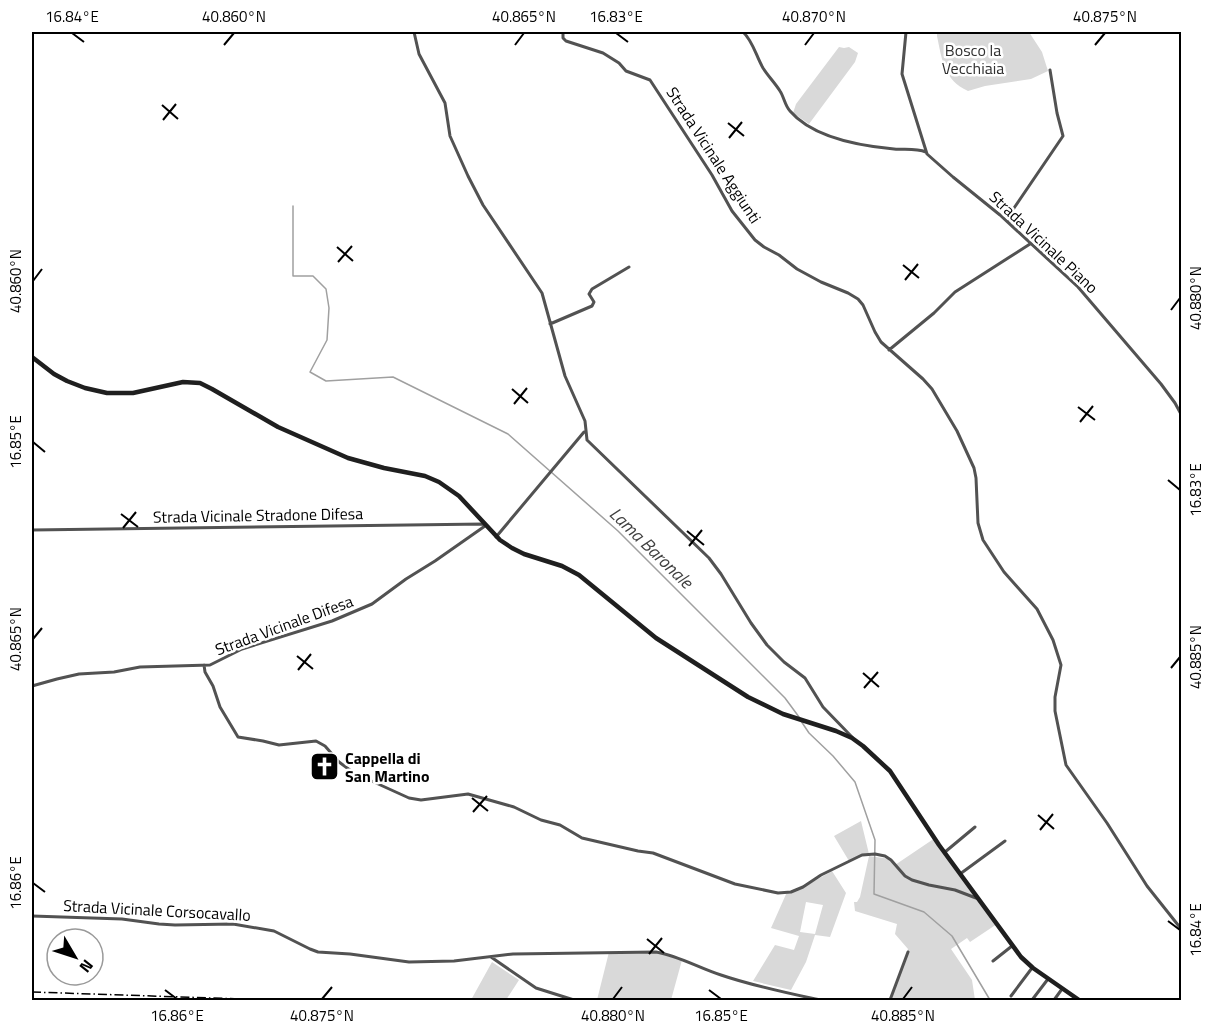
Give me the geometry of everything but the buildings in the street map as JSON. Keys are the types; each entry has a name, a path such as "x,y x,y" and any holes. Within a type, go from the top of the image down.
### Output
{"main road":[{"path":"32,357 49,371 67,381 107,393 136,392 184,382 196,382 278,427 348,458 435,480 454,492 496,537 524,554 562,566 579,575 656,638 753,700 783,714 836,731 863,746 890,771 960,874 1024,961 1079,1000"}],"street":[{"path":"414,32 419,54 445,103 450,136 465,170 483,205 539,288 565,376 585,421 585,437 588,442 709,558 767,645 805,678 823,707 852,735 852,738"},
{"name":"Strada Vicinale Aggiunti","path":"563,32 563,39 566,41 603,53 619,63 626,71 650,80 703,160 732,211 755,240 797,268 858,299 878,337 889,350"},
{"path":"743,32 780,91 788,109 815,130 858,144 894,149 919,149 926,152"},
{"path":"906,32 902,74 926,152"},
{"path":"1009,223 1012,211 1063,136 1050,70"},
{"name":"Strada Vicinale Piano","path":"926,152 944,170 1009,223 1069,279 1169,394 1182,416"},
{"path":"1030,244 952,295 889,350 929,385 952,422 975,471 978,523 983,540 1004,572 1037,609 1053,639 1061,665 1055,697 1055,711 1066,765 1107,822 1143,880 1182,930"},
{"path":"550,324 592,306 594,302 590,294 592,290 629,267"},
{"path":"496,537 585,431"},
{"name":"Strada Vicinale Stradone Difesa","path":"32,530 485,525"},
{"name":"Strada Vicinale Difesa","path":"32,686 79,674 204,665 242,649 332,621 372,604 485,525"},
{"path":"204,665 220,707 240,738 279,745 316,741 325,746 339,762 354,773 409,798 421,800 473,795 560,825 582,838 653,853 735,884 775,893 797,890 821,875 862,855 875,854 888,858 905,876 920,883 977,897"},
{"path":"945,852 975,826"},
{"path":"960,874 1005,840"},
{"name":"Strada Vicinale Corsocavallo","path":"32,916 122,919 175,925 233,924 274,931 318,952 410,962 454,961 523,954 656,952 735,980 820,1000"},
{"path":"993,961 1012,946"},
{"path":"890,1000 908,952"},
{"path":"491,957 536,988 574,1000"},
{"path":"903,965 911,963"},
{"path":"1011,996 1032,968"},
{"path":"1032,1000 1048,979"},
{"path":"1054,1000 1062,989"}],"green space":[{"name":"Bosco la Vecchiaia","path":"937,32 1029,32 1042,52 1048,71 1031,79 968,91 954,81 945,68"},
{"path":"839,47 849,47 858,53 855,62 809,124 793,113 796,104"},
{"path":"861,821 869,854 849,861 834,836"},
{"path":"935,838 997,924 970,942 967,938 951,949 972,980 975,1000 891,1000 908,949 895,934 897,924 855,911 854,902 857,902 860,897 869,856 890,859 895,865"},
{"path":"832,871 846,893 830,937 815,935 806,962 791,990 753,981 775,945 794,950 799,936 771,928 787,892 809,884","holes":["806,902 823,905 815,934 800,932"]},
{"path":"609,952 659,952 682,960 671,1000 597,1000"},
{"path":"492,962 519,980 506,1000 471,1000"}],"waterway":[{"name":"Lama Baronale","path":"293,206 293,276 313,276 326,289 329,308 327,340 310,372 326,381 393,377 508,434 618,531 785,698 799,717"},
{"name":"Lama Baronale","path":"801,721 809,733 855,782 875,840 874,894 924,912 952,936 990,1000"}],"railway":[{"path":"32,992 271,1000"}],"place":[{"name":"Cappella di San Martino","path":"324,767"}]}
